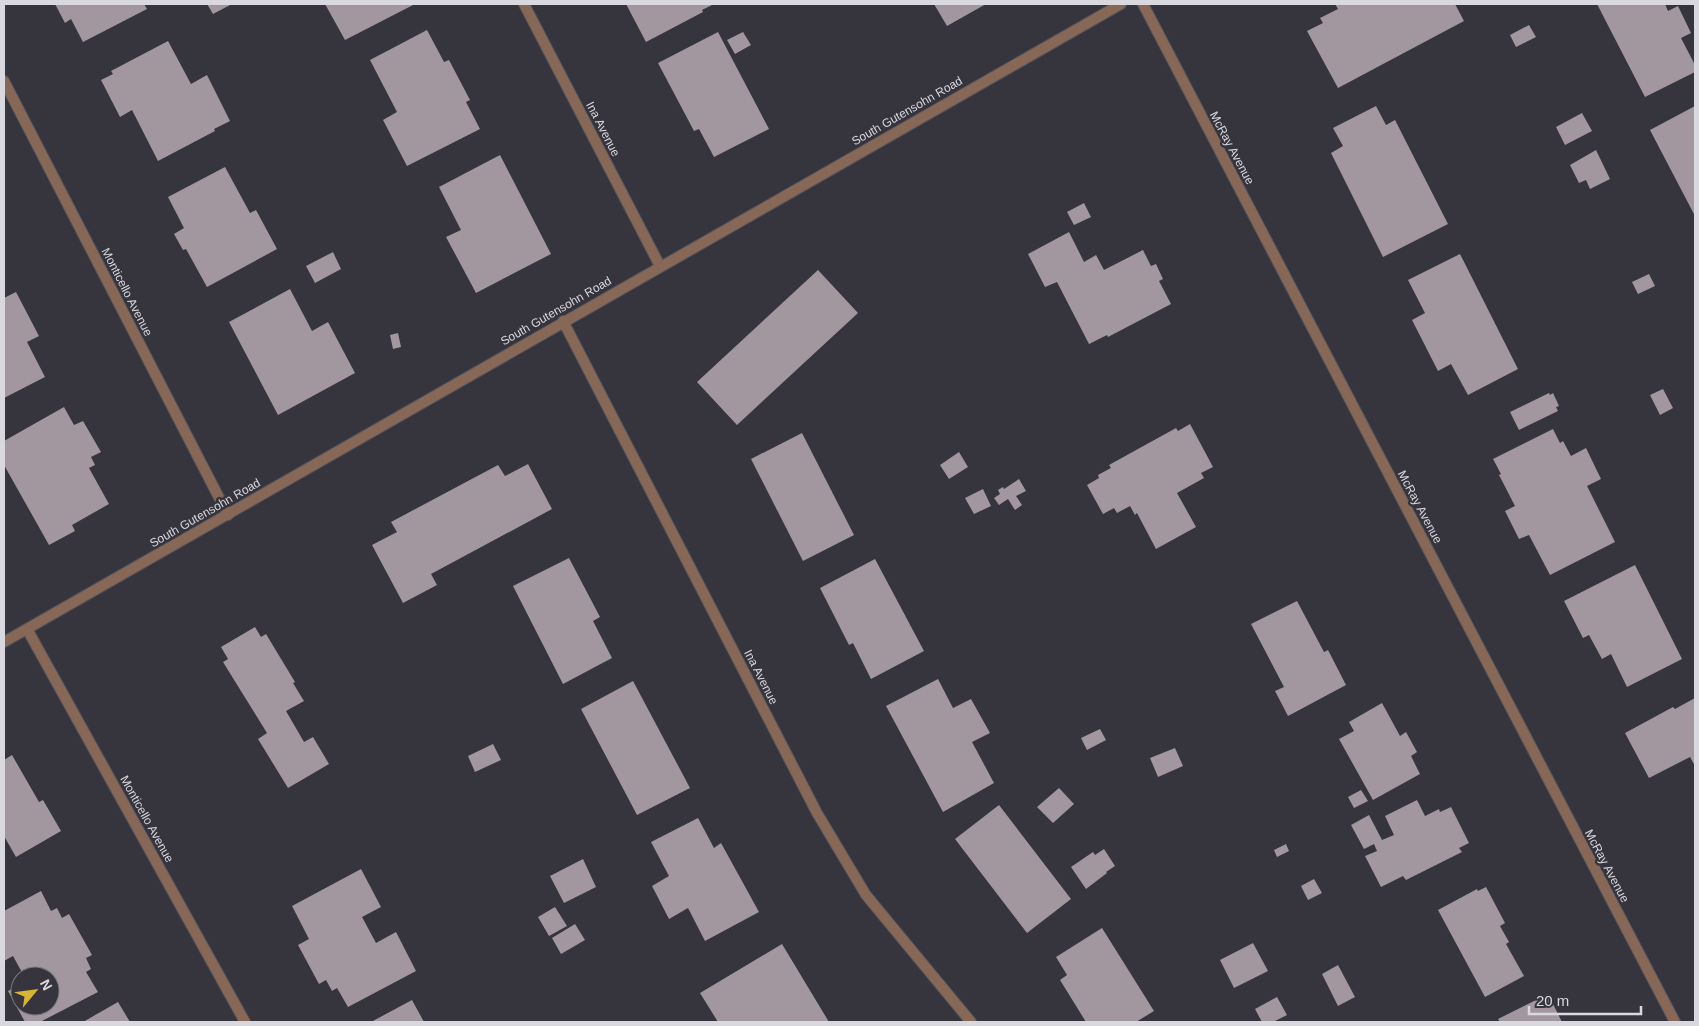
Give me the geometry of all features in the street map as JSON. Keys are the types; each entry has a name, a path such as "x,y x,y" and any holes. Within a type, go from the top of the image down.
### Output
{"street":[{"name":"Ina Avenue","path":"524,4 660,266"},
{"name":"South Gutensohn Road","path":"4,642 1121,4"},
{"name":"McRay Avenue","path":"1143,4 1675,1022"},
{"name":"Monticello Avenue","path":"4,81 228,515"},
{"name":"Ina Avenue","path":"563,321 817,813 866,895 972,1022"},
{"name":"Monticello Avenue","path":"27,629 245,1022"}],"building":[{"path":"55,4 144,4 147,9 83,42 71,19 65,23"},
{"path":"207,4 232,4 213,14"},
{"path":"325,4 415,4 345,40"},
{"path":"626,4 714,4 702,10 703,12 646,42"},
{"path":"934,4 986,4 947,26"},
{"path":"1335,4 1455,4 1464,21 1338,88 1307,31 1323,23 1320,18 1338,9"},
{"path":"1597,4 1665,4 1668,11 1678,6 1691,33 1681,38 1695,65 1695,72 1645,97"},
{"path":"1529,25 1536,37 1516,47 1510,35"},
{"path":"427,30 444,62 449,60 470,100 466,102 480,129 407,166 383,120 397,112 370,60"},
{"path":"718,32 769,129 714,157 699,129 694,131 658,63"},
{"path":"743,32 751,45 735,54 727,40"},
{"path":"168,41 191,84 207,75 230,121 158,161 132,110 120,117 101,80 113,74 111,71"},
{"path":"1376,106 1386,125 1395,120 1448,224 1383,257 1331,153 1343,146 1333,128"},
{"path":"1695,106 1695,216 1650,130"},
{"path":"1582,113 1592,131 1565,145 1556,127"},
{"path":"1596,150 1610,179 1590,189 1586,180 1579,183 1570,165"},
{"path":"500,155 551,254 476,293 446,237 461,230 439,187"},
{"path":"225,167 250,213 256,210 277,249 207,287 186,249 183,250 174,234 184,228 168,197"},
{"path":"1084,203 1091,217 1074,225 1067,212"},
{"path":"1069,232 1084,262 1096,255 1104,270 1143,250 1151,266 1156,264 1163,279 1159,281 1171,304 1108,337 1107,335 1089,344 1057,282 1045,287 1028,254"},
{"path":"333,252 341,269 315,283 306,266"},
{"path":"1460,254 1518,369 1468,395 1451,364 1438,371 1412,320 1425,313 1408,280"},
{"path":"818,270 858,313 737,425 697,382"},
{"path":"1649,274 1655,286 1638,294 1632,282"},
{"path":"290,289 312,331 328,322 355,373 278,415 229,322"},
{"path":"16,292 39,336 27,342 45,377 4,398 4,298"},
{"path":"398,333 401,347 393,349 390,335"},
{"path":"1663,389 1673,408 1660,415 1650,395"},
{"path":"1549,393 1550,395 1553,393 1559,406 1556,407 1558,411 1519,430 1510,412"},
{"path":"64,407 74,425 83,421 101,452 91,457 95,465 89,468 109,504 72,525 75,531 49,545 4,465 4,441"},
{"path":"1190,424 1213,467 1201,473 1204,478 1177,493 1196,527 1156,549 1137,513 1135,515 1130,506 1117,513 1114,508 1103,514 1087,485 1099,478 1098,475 1111,468 1109,465 1176,428 1178,431"},
{"path":"1553,429 1560,443 1563,441 1571,456 1586,448 1601,479 1587,486 1615,542 1550,575 1529,535 1519,539 1505,511 1515,506 1493,459"},
{"path":"802,433 854,535 803,561 751,459"},
{"path":"959,452 968,467 949,479 940,465"},
{"path":"528,464 552,509 431,574 437,585 403,603 372,545 397,532 391,522 498,465 505,476"},
{"path":"1019,479 1026,491 1016,496 1022,505 1015,510 1008,499 999,505 994,498 1000,494 998,490 1003,487 1004,489"},
{"path":"983,489 991,506 974,514 965,498"},
{"path":"569,558 600,617 593,621 612,658 563,684 513,586"},
{"path":"875,559 924,651 871,679 853,643 849,645 820,588"},
{"path":"1635,565 1682,659 1627,687 1611,654 1602,659 1589,635 1583,638 1564,601"},
{"path":"1297,601 1324,652 1328,650 1346,685 1288,716 1275,691 1284,687 1251,624"},
{"path":"255,627 261,637 266,634 295,682 293,683 304,701 286,711 304,742 313,737 329,764 288,788 258,739 267,733 223,662 228,659 221,647"},
{"path":"938,679 953,708 971,699 990,733 972,742 994,783 943,812 886,706"},
{"path":"633,681 690,788 637,815 581,709"},
{"path":"1695,698 1695,766 1690,757 1649,778 1625,733 1673,707 1675,709"},
{"path":"1382,703 1400,736 1406,732 1417,752 1411,756 1420,774 1373,800 1339,739 1354,731 1349,722"},
{"path":"1100,729 1106,740 1087,750 1081,738"},
{"path":"493,744 501,760 475,772 468,756"},
{"path":"1175,748 1183,766 1158,777 1150,758"},
{"path":"12,755 39,802 43,800 61,831 16,857 4,836 4,760"},
{"path":"1059,788 1074,804 1053,823 1037,807"},
{"path":"1361,790 1368,801 1354,808 1348,797"},
{"path":"1417,800 1425,816 1439,809 1440,812 1451,807 1469,843 1459,848 1462,852 1406,880 1403,876 1381,887 1365,856 1377,851 1374,844 1364,849 1351,825 1369,815 1382,840 1394,835 1385,816"},
{"path":"999,805 1071,899 1027,933 955,839"},
{"path":"698,818 714,848 721,843 759,912 705,941 688,908 669,919 652,886 669,876 651,842"},
{"path":"1286,844 1289,851 1277,857 1274,850"},
{"path":"1104,849 1115,866 1086,889 1071,867 1093,852 1095,855"},
{"path":"583,859 596,887 564,903 550,876"},
{"path":"361,869 381,907 362,917 376,943 396,932 416,971 348,1007 337,988 332,991 326,980 319,984 298,945 309,939 292,906"},
{"path":"1314,879 1322,893 1308,900 1301,886"},
{"path":"1486,887 1505,923 1500,926 1509,942 1506,944 1524,976 1485,997 1438,910 1477,889 1478,891"},
{"path":"41,891 51,911 57,908 62,918 69,914 92,955 86,958 91,969 86,972 98,992 60,1012 60,966 18,966 13,956 4,961 4,911"},
{"path":"555,907 567,926 549,936 538,917"},
{"path":"575,924 585,940 561,954 552,938"},
{"path":"1102,928 1154,1011 1136,1022 1086,1022 1060,980 1067,975 1056,957"},
{"path":"1253,943 1268,971 1234,988 1220,960"},
{"path":"782,944 829,1022 718,1022 700,993"},
{"path":"1338,965 1355,997 1338,1006 1322,974"},
{"path":"1548,994 1562,1022 1500,1022 1498,1019"},
{"path":"1277,997 1287,1015 1273,1022 1262,1022 1255,1009"},
{"path":"412,1000 424,1022 371,1022"},
{"path":"118,1002 130,1022 83,1022"},
{"path":"22,1016 52,1016 40,1022 25,1022"}]}
